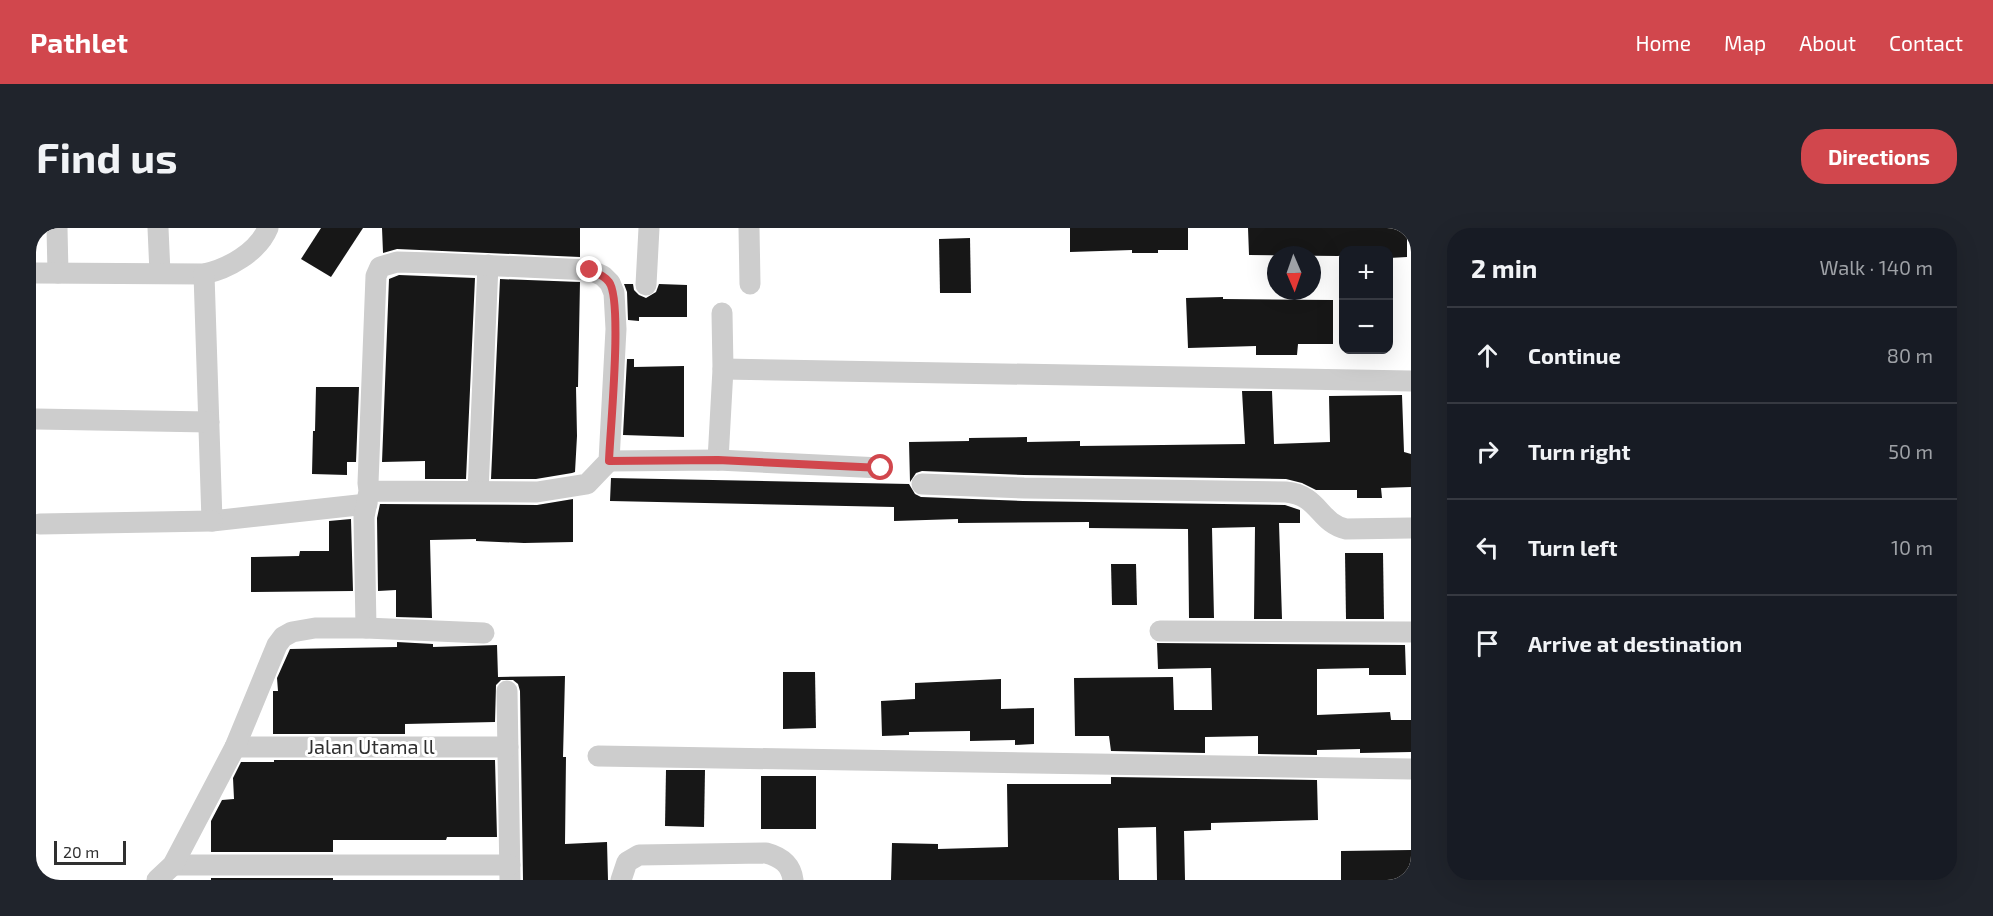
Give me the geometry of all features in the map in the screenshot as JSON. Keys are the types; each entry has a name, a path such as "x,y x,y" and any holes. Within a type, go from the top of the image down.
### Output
{"street":[{"path":"57,228 58,273"},
{"path":"158,228 160,273"},
{"path":"36,273 204,274 219,271 243,257 264,238 268,228"},
{"path":"646,285 649,228"},
{"path":"749,228 750,284"},
{"path":"40,524 212,521 368,497 478,491 537,492 587,484 609,461 616,329 614,293 610,283 603,276 590,270 488,265 396,262 380,267 376,276 368,497 364,517 366,628"},
{"path":"478,491 488,265"},
{"path":"204,274 212,521"},
{"path":"718,460 723,369 722,313"},
{"path":"723,369 1411,381"},
{"path":"36,419 209,422"},
{"path":"609,461 718,460 881,468"},
{"path":"922,484 1299,493 1308,497 1337,527 1346,529 1411,528"},
{"path":"158,880 173,866 235,747 277,645 283,637 292,632 315,628 484,633"},
{"path":"1160,631 1411,632"},
{"path":"173,866 510,872 507,691"},
{"name":"Jalan Utama ll","path":"235,747 508,747"},
{"path":"598,756 1411,769"},
{"path":"621,880 627,862 639,855 766,853 784,860 791,869 793,880"}],"building":[{"path":"321,228 363,228 331,277 301,259"},
{"path":"382,228 580,228 580,257 397,249 383,253"},
{"path":"1070,228 1188,228 1188,250 1158,250 1158,253 1132,253 1132,250 1070,252"},
{"path":"1248,228 1407,228 1407,257 1393,258 1393,246 1339,246 1338,256 1321,256 1321,246 1267,246 1267,255 1249,255"},
{"path":"970,238 971,293 940,293 939,239"},
{"path":"399,275 475,278 466,479 425,479 425,461 382,462 389,279"},
{"path":"500,279 580,282 575,472 536,479 491,479"},
{"path":"624,284 633,284 634,290 646,298 656,292 659,284 687,285 687,317 639,317 639,321 628,320 627,292"},
{"path":"1186,298 1333,300 1333,344 1298,344 1297,355 1256,355 1256,346 1188,348"},
{"path":"627,359 634,359 634,367 684,366 684,437 623,435"},
{"path":"316,387 359,387 356,462 347,462 347,475 312,474"},
{"path":"1242,391 1272,391 1274,444 1330,442 1329,396 1402,395 1404,452 1411,454 1411,487 1381,488 1382,498 1357,498 1357,490 1316,490 1286,479 922,471 916,473 910,482 909,442 1027,437 1027,442 1080,441 1080,446 1245,444"},
{"path":"611,478 909,484 915,494 921,497 1285,505 1300,510 1300,523 1279,523 1282,619 1254,619 1255,527 1212,528 1214,618 1189,618 1188,529 1089,528 1089,522 958,523 958,519 894,521 894,507 610,501"},
{"path":"573,499 573,542 430,540 432,618 396,617 396,590 378,591 377,518 380,504 537,505"},
{"path":"351,519 353,591 251,592 251,557 299,556 300,551 329,551 329,521"},
{"path":"1345,553 1383,553 1384,619 1346,619"},
{"path":"1111,564 1136,564 1137,605 1112,605"},
{"path":"397,642 433,644 433,647 497,645 498,677 565,676 563,757 566,757 565,844 607,842 608,880 523,880 520,691 518,684 513,680 501,680 496,685 495,722 405,724 405,734 273,734 273,691 278,691 277,678 290,649 397,647"},
{"path":"1157,643 1405,645 1406,675 1369,675 1369,668 1317,669 1317,715 1390,712 1391,720 1411,720 1411,752 1360,753 1360,749 1317,750 1317,755 1258,754 1258,736 1205,737 1205,753 1111,751 1109,736 1075,736 1074,678 1173,677 1174,710 1212,710 1211,668 1158,669"},
{"path":"783,672 815,672 816,728 783,729"},
{"path":"1001,679 1001,709 1034,708 1034,744 1015,745 1015,740 970,741 970,731 909,732 909,735 882,736 881,701 915,699 915,683"},
{"path":"274,760 495,760 497,837 447,837 446,840 333,840 333,852 211,852 211,821 222,800 234,799 233,778 241,762 274,762"},
{"path":"666,770 705,770 704,827 665,826"},
{"path":"761,776 816,776 816,829 761,829"},
{"path":"1111,777 1317,780 1318,820 1211,823 1211,830 1184,831 1185,880 1157,880 1156,827 1118,828 1119,880 891,880 892,843 938,844 938,849 1008,847 1007,784 1111,784"},
{"path":"1411,850 1411,880 1341,880 1341,851"},
{"path":"211,878 333,878 333,880 211,880"}],"route":[{"path":"590,270 603,276 610,283 614,293 616,329 609,461 718,460 881,468"}]}
